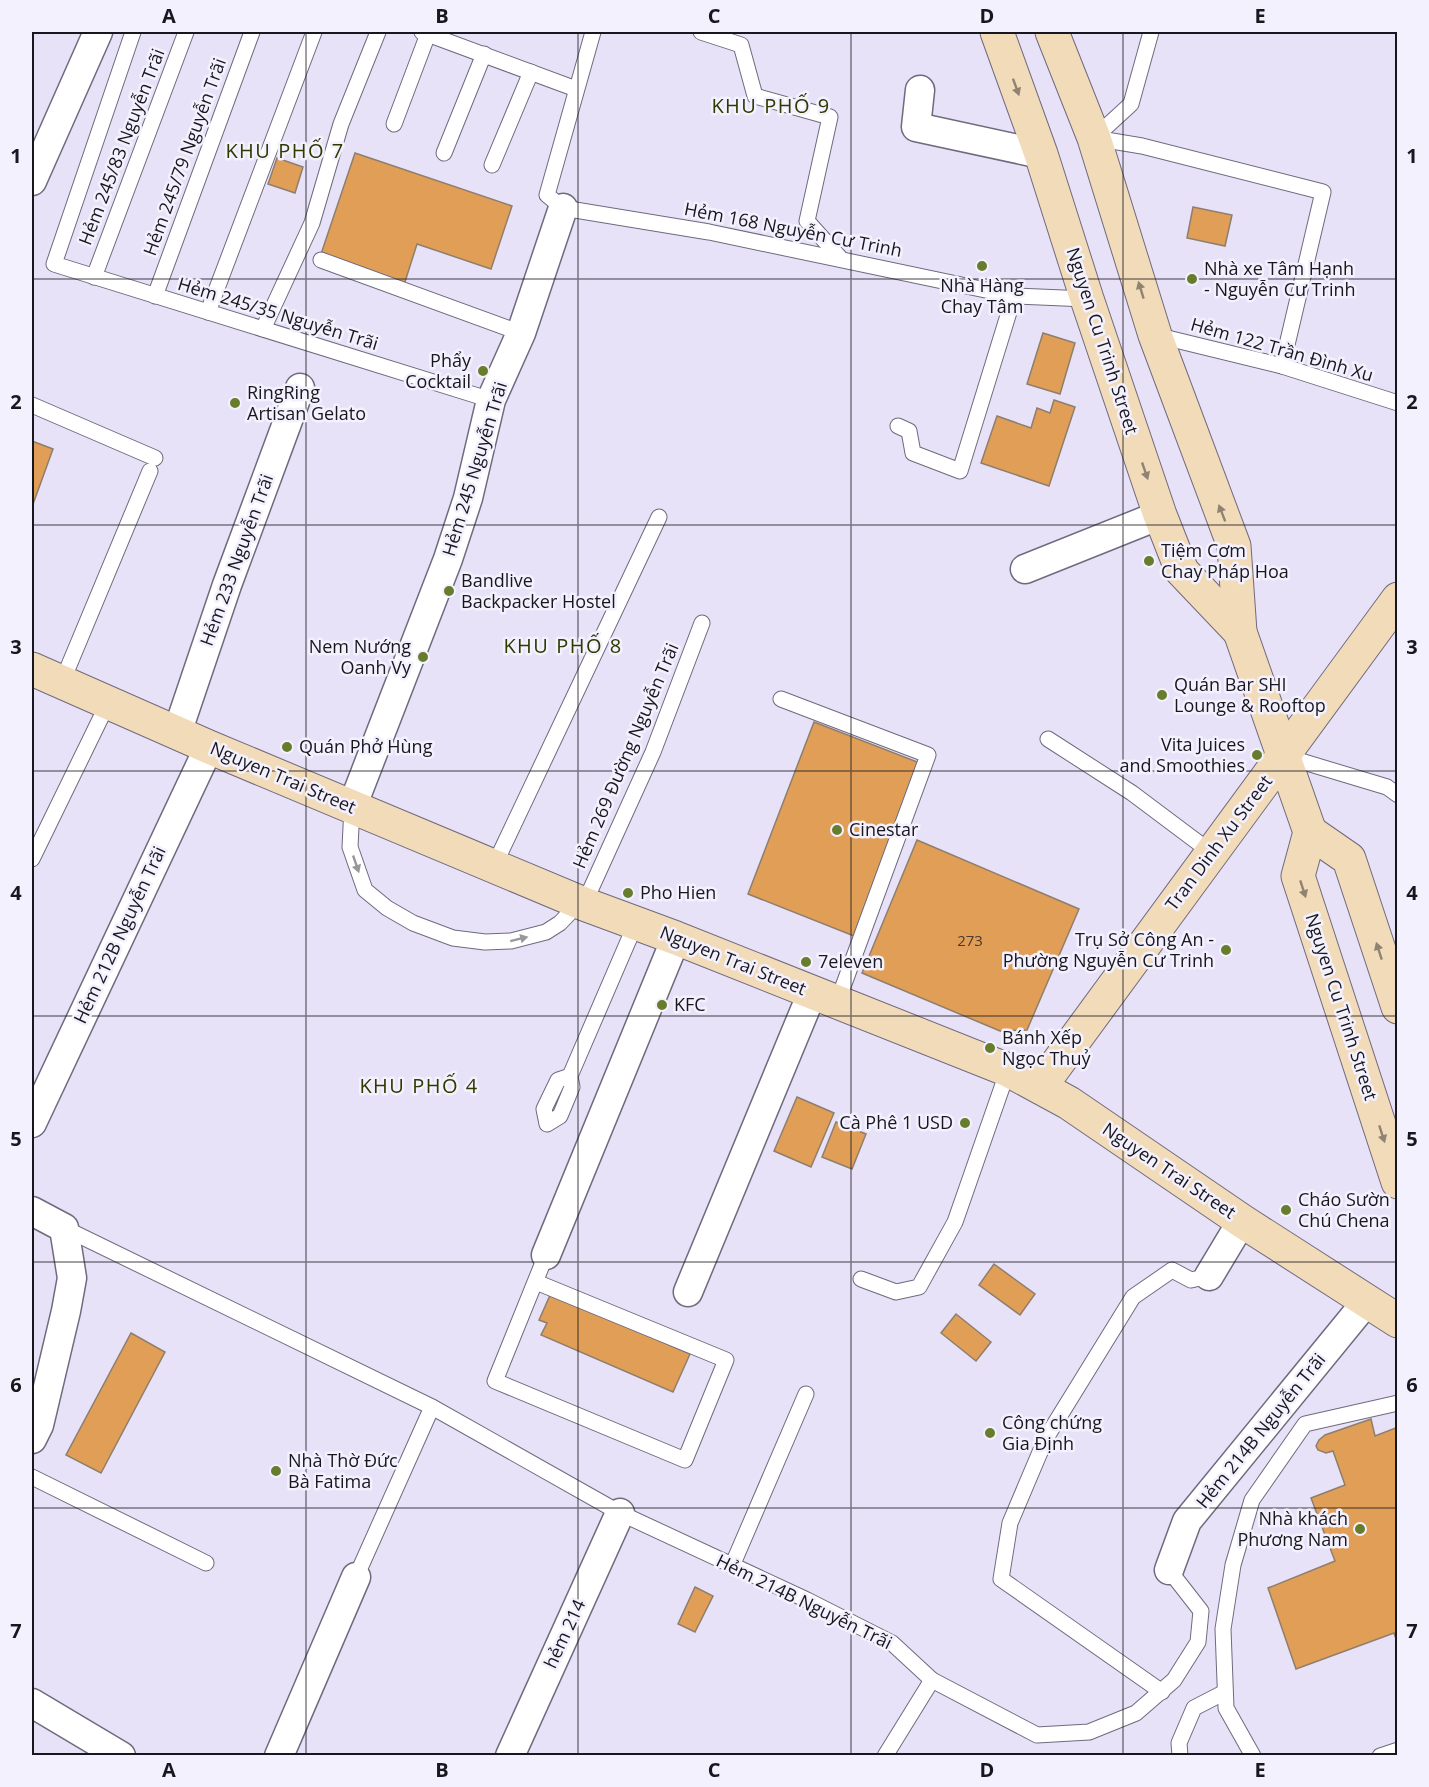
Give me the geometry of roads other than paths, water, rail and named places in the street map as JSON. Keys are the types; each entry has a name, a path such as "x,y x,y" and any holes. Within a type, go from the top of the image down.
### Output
{"street":[{"path":"32,182 98,32"},
{"name":"Nguyen Cu Trinh Street","path":"997,32 1041,154 1160,515 1182,571 1240,632"},
{"name":"Nguyen Cu Trinh Street","path":"1052,32 1094,138 1155,335 1234,546 1240,632 1310,832 1298,876 1398,1182"},
{"path":"920,90 916,127 1041,154"},
{"name":"Hẻm 245 Nguyễn Trãi","path":"352,807 448,559 468,498 491,400 521,333 563,208"},
{"name":"Hẻm 233 Nguyễn Trãi","path":"177,733 227,585 300,388"},
{"path":"1025,569 1160,515"},
{"name":"Tran Dinh Xu Street","path":"1040,1087 1398,599"},
{"name":"Nguyen Trai Street","path":"32,669 209,747 582,903 1008,1070 1068,1103 1242,1221 1398,1322"},
{"name":"Hẻm 212B Nguyễn Trãi","path":"32,1123 209,747"},
{"path":"1310,832 1349,859 1398,1007"},
{"path":"546,1255 676,938"},
{"path":"688,1292 825,998"},
{"path":"32,1211 64,1228 72,1278 39,1425 32,1439"},
{"path":"1209,1276 1242,1221"},
{"name":"Hẻm 214B Nguyễn Trãi","path":"1169,1570 1187,1521 1367,1301"},
{"name":"hẻm 214","path":"510,1755 620,1513"},
{"path":"279,1755 356,1577"},
{"path":"32,1703 121,1755"}],"lane":[{"name":"Hẻm 245/35 Nguyễn Trãi","path":"133,32 54,264 491,400"},
{"name":"Hẻm 245/83 Nguyễn Trãi","path":"93,277 186,32"},
{"name":"Hẻm 245/79 Nguyễn Trãi","path":"155,296 252,32"},
{"path":"208,312 314,32"},
{"path":"263,329 312,223 341,124 378,32"},
{"path":"563,208 547,195 593,32"},
{"path":"701,32 741,45 755,96 830,117 807,221 842,259"},
{"path":"1094,138 1131,104 1151,32"},
{"path":"393,124 425,33 576,90"},
{"path":"444,153 484,54"},
{"path":"492,165 531,72"},
{"path":"1094,138 1142,146 1323,192 1282,366"},
{"name":"Hẻm 168 Nguyễn Cư Trinh","path":"563,208 709,232 1014,296 1087,299"},
{"path":"321,260 521,333"},
{"path":"898,426 909,431 913,453 960,471 1014,296"},
{"name":"Hẻm 122 Trần Ðình Xu","path":"1155,335 1282,366 1398,403"},
{"path":"32,405 153,464 62,682"},
{"path":"494,866 659,517"},
{"name":"Hẻm 269 Đường Nguyễn Trãi","path":"582,903 652,752 702,623"},
{"path":"781,699 928,755 825,998"},
{"path":"32,860 108,703"},
{"path":"1048,739 1132,793 1212,853"},
{"path":"1284,756 1387,787 1398,795"},
{"path":"352,807 350,847 365,890 387,908 413,922 453,938 485,942 511,941 546,932 582,903"},
{"path":"570,1076 636,923"},
{"path":"861,1279 896,1292 919,1287 955,1222 1008,1070"},
{"name":"Hẻm 214B Nguyễn Trãi","path":"64,1228 432,1407 620,1513 807,1600 892,1643 932,1680 1037,1735 1089,1732 1136,1713 1174,1680 1198,1642 1201,1611 1169,1570"},
{"path":"536,1282 726,1360 685,1460 495,1381 546,1255"},
{"path":"1162,1692 1001,1579 1010,1523 1046,1438 1133,1297 1172,1270 1191,1280 1209,1276"},
{"path":"732,1566 806,1394"},
{"path":"1253,1755 1226,1708 1223,1629 1233,1565 1252,1500 1305,1424 1398,1403"},
{"path":"356,1577 432,1407"},
{"path":"32,1477 206,1563"},
{"path":"885,1755 932,1680"},
{"path":"1180,1755 1179,1743 1194,1708 1225,1692"},
{"path":"1380,1755 1398,1750"}],"place":[{"name":"Nhà Hàng Chay Tâm","path":"982,266"},
{"name":"Nhà xe Tâm Hạnh - Nguyễn Cư Trinh","path":"1192,279"},
{"name":"Phẩy Cocktail","path":"483,371"},
{"name":"RingRing Artisan Gelato","path":"235,403"},
{"name":"Tiệm Cơm Chay Pháp Hoa","path":"1149,561"},
{"name":"Bandlive Backpacker Hostel","path":"449,591"},
{"name":"Nem Nướng Oanh Vy","path":"423,657"},
{"name":"Quán Bar SHI Lounge & Rooftop","path":"1162,695"},
{"name":"Quán Phở Hùng","path":"287,747"},
{"name":"Vita Juices and Smoothies","path":"1257,755"},
{"name":"Cinestar","path":"837,830"},
{"name":"Pho Hien","path":"628,893"},
{"name":"Trụ Sở Công An - Phường Nguyễn Cư Trinh","path":"1226,950"},
{"name":"7eleven","path":"806,962"},
{"name":"KFC","path":"662,1005"},
{"name":"Bánh Xếp Ngọc Thuỷ","path":"990,1048"},
{"name":"Cà Phê 1 USD","path":"965,1123"},
{"name":"Cháo Sườn Chú Chena","path":"1286,1210"},
{"name":"Công chứng Gia Định","path":"990,1433"},
{"name":"Nhà Thờ Đức Bà Fatima","path":"276,1471"},
{"name":"Nhà khách Phương Nam","path":"1360,1529"}],"district":[{"name":"KHU PHỐ 9","path":"771,106"},
{"name":"KHU PHỐ 7","path":"285,151"},
{"name":"KHU PHỐ 8","path":"563,646"},
{"name":"KHU PHỐ 4","path":"419,1086"}]}
